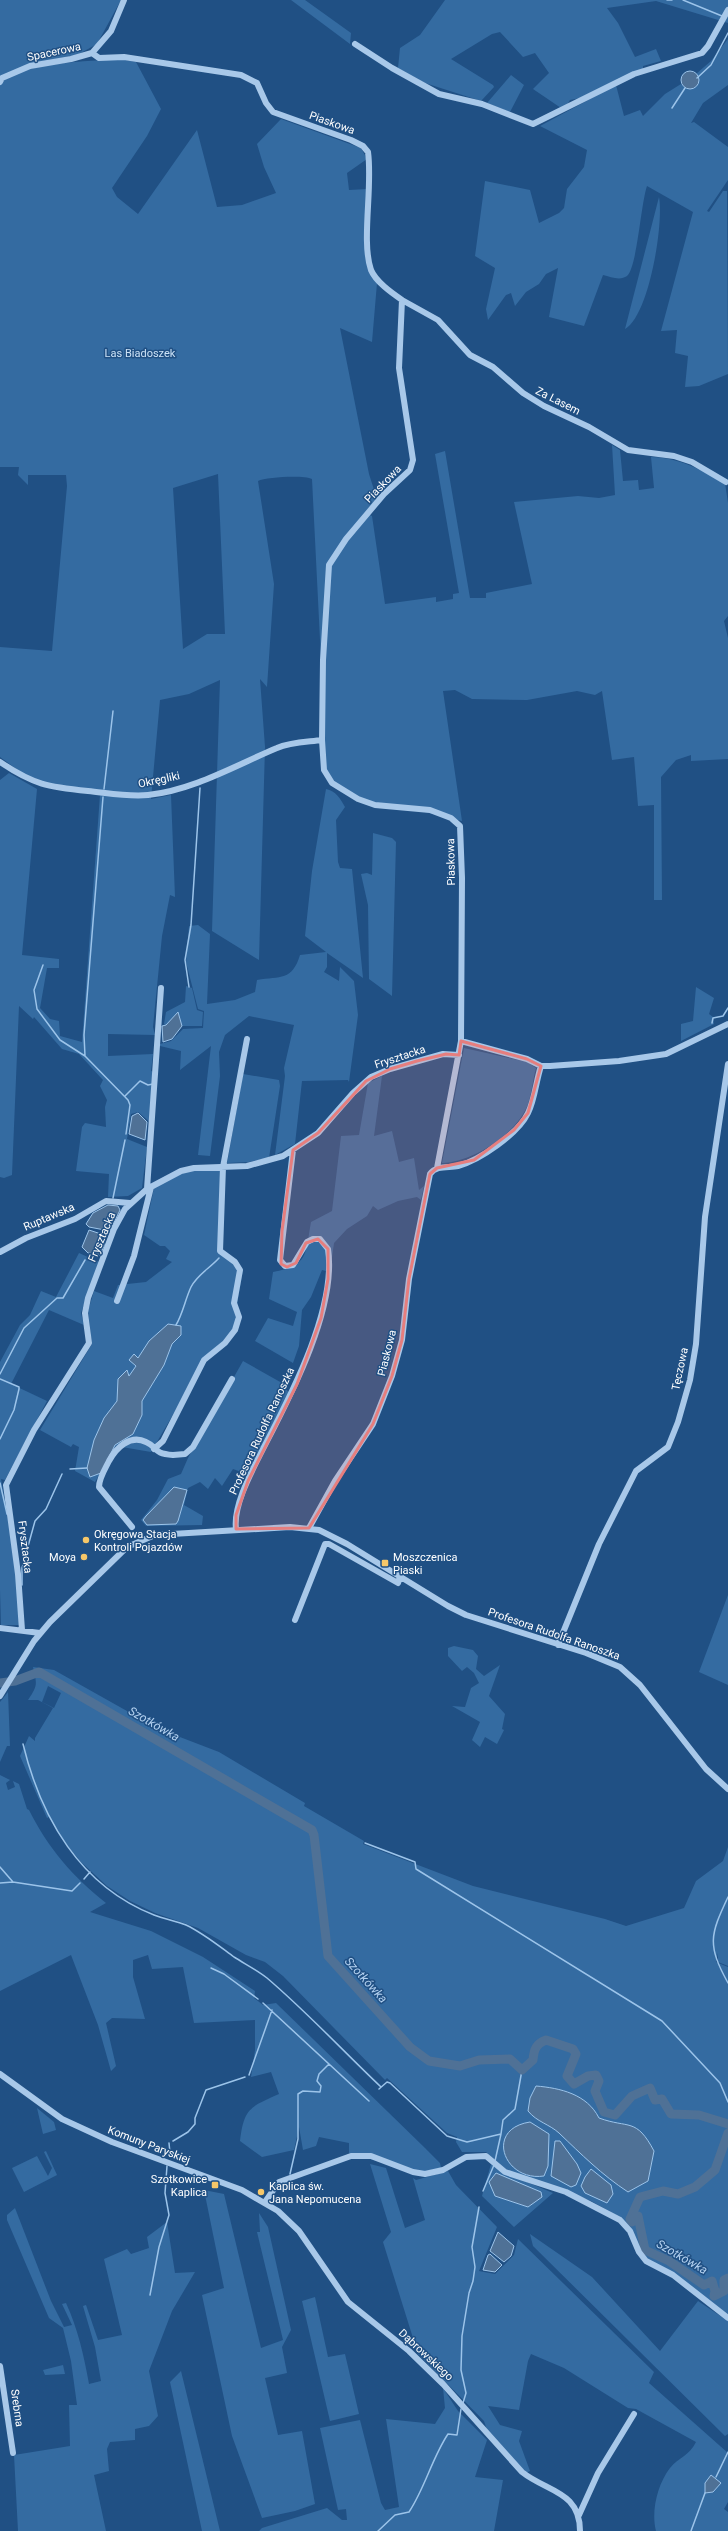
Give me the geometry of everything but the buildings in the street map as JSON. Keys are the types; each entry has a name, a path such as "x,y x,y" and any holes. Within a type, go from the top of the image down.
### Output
{"street":[{"path":"92,53 111,30 124,0"},
{"path":"355,44 439,94 482,104 532,124 634,74 702,52 708,46 728,10"},
{"name":"Spacerowa","path":"0,82 2,78 30,66 71,59 92,53"},
{"name":"Piaskowa","path":"92,53 99,58 124,57 241,75 257,83 266,104 273,112 325,132 340,135 366,148 370,169 368,236 371,270 375,277 402,300 399,368 413,450 413,464 410,470 355,527 329,565 323,660 322,740 326,775 342,790 375,805 430,810 451,818 460,826 462,878 461,1041 437,1168 432,1172 429,1178 408,1278 402,1340 392,1376 373,1424 335,1481 309,1528"},
{"name":"Za Lasem","path":"402,300 438,320 470,355 493,367 523,393 544,406 589,427 628,450 674,456 692,462 726,482"},
{"name":"Okręgliki","path":"0,762 34,782 46,786 115,794 149,795 176,789 228,771 278,748 322,740"},
{"path":"117,1301 134,1256 149,1188 161,988"},
{"path":"461,1041 527,1059 541,1066 618,1062 657,1056 678,1050 728,1024"},
{"path":"154,1449 166,1436 204,1360 225,1343 235,1330 238,1320 234,1305 240,1270 235,1262 222,1254 219,1248 223,1167 247,1039"},
{"name":"Frysztacka","path":"22,1630 18,1574 6,1485 34,1430 89,1343 85,1313 88,1298 114,1229 130,1203 149,1188 168,1176 187,1169 268,1162 293,1150 318,1133 355,1091 371,1077 390,1069 443,1054 459,1055"},
{"name":"Tęczowa","path":"558,1645 599,1544 636,1471 660,1455 671,1442 690,1380 698,1322 705,1217 728,1064"},
{"path":"437,1168 457,1166 474,1160 514,1130 528,1114 541,1066"},
{"name":"Profesora Rudolfa Ranoszka","path":"236,1529 236,1514 240,1501 253,1470 297,1384 319,1323 325,1296 330,1260 328,1249 324,1242 315,1238 310,1239 298,1261 291,1266 283,1266 280,1260 293,1150"},
{"name":"Ruptawska","path":"0,1252 26,1238 75,1218 106,1201 130,1203"},
{"path":"132,1527 100,1491 99,1483 113,1454 126,1442 134,1440 146,1442 159,1453 173,1455 185,1454 193,1447 232,1379"},
{"name":"Profesora Rudolfa Ranoszka","path":"0,1696 40,1633 106,1566 136,1542 167,1533 236,1529 309,1528 330,1535 466,1615 607,1660 625,1670 649,1696 706,1768 728,1789"},
{"name":"Profesora Rudolfa Ranoszka","path":"295,1620 325,1544 329,1544 398,1583 400,1577"},
{"path":"0,1628 40,1633"},
{"name":"Komuny Paryskiej","path":"0,2074 62,2119 112,2142 242,2190 265,2202"},
{"path":"265,2202 279,2182 351,2156 371,2156 407,2170 425,2174 443,2170 466,2157 486,2156 505,2172 566,2192 620,2220 630,2231 639,2252 646,2261 673,2275 728,2318"},
{"name":"Dąbrowskiego","path":"265,2202 293,2223 348,2302 408,2351 443,2384 522,2472 530,2479 558,2492 574,2506 579,2515"},
{"name":"Srebrna","path":"0,2366 13,2453"},
{"path":"580,2531 579,2515 598,2473 634,2414"}],"highlighted area":[{"path":"461,1041 527,1059 541,1066 528,1113 514,1130 474,1160 437,1168 430,1174 409,1279 402,1340 392,1376 373,1424 309,1528 236,1529 236,1515 248,1481 297,1384 321,1318 328,1279 328,1249 318,1239 306,1243 296,1263 287,1267 281,1264 282,1231 293,1150 318,1133 366,1081 390,1069 417,1061 446,1054 459,1055"}],"green space":[{"path":"0,0 121,0 97,44 79,54 31,64 0,77"},
{"path":"291,0 305,0 351,33 350,44"},
{"path":"445,0 728,0 728,23 656,1 607,8 618,23 635,57 656,49 661,61 643,66 643,69 580,98 570,100 567,105 561,108 533,89 549,73 535,53 523,57 500,32 492,34 451,59 493,85 494,87 481,101 425,83 398,68 400,48 420,35"},
{"path":"728,39 728,85 703,103 691,123 694,122 728,147 728,180 707,211 709,212 723,191 727,191 728,374 699,386 685,387 688,356 675,353 677,330 661,331 693,212 647,186 634,261 630,271 627,276 621,278 603,275 584,326 549,317 558,268 546,274 539,284 526,292 515,306 511,293 506,295 488,320 486,309 495,268 475,256 485,181 530,190 539,223 559,213 564,208 567,189 584,167 587,150 540,126 616,85 624,116 640,110 643,116 665,94 681,84 685,88 699,78 696,74 711,61"},
{"name":"Las Biadoszek","path":"120,59 136,62 161,109 147,136 112,188 117,197 138,214 197,130 217,207 242,205 276,193 264,167 257,144 281,119 361,148 367,159 347,173 349,190 368,189 367,253 377,283 372,342 340,328 369,474 377,499 365,513 372,516 385,604 436,597 436,602 453,599 453,594 459,593 435,454 445,451 470,598 486,598 486,593 532,584 514,502 578,496 599,498 615,495 612,445 620,450 623,481 638,480 639,490 654,488 651,457 690,465 725,483 728,503 728,616 724,621 728,638 728,759 691,761 691,755 676,760 661,777 662,900 654,900 654,805 638,806 634,757 612,760 602,691 595,695 577,691 527,700 472,699 455,690 443,691 462,821 404,807 375,805 346,793 328,779 323,761 325,740 312,479 285,477 269,478 258,481 274,584 267,687 260,679 265,747 259,960 212,931 220,680 189,694 160,700 151,799 171,795 175,897 170,895 162,936 153,1027 155,1035 108,1034 108,1056 153,1054 151,1071 154,1072 150,1122 138,1112 131,1114 127,1139 147,1147 142,1188 128,1196 108,1197 109,1174 76,1171 82,1127 85,1123 106,1127 105,1107 107,1100 100,1086 103,1080 79,1054 62,1049 34,1017 33,1019 19,1006 12,1175 4,1178 0,1177 0,780 9,773 37,789 22,955 59,959 59,968 47,968 40,1008 50,1019 59,1021 60,1036 82,1042 100,795 34,782 0,757 0,647 52,651 67,486 66,475 28,475 28,485 18,475 19,467 0,467 0,85 8,77 37,67 74,62","holes":["218,474 225,634 207,634 183,649 173,488"]},
{"path":"511,75 524,85 510,112 487,103"},
{"path":"659,197 660,210 657,247 648,288 634,321 625,329"},
{"path":"326,789 335,793 345,807 336,820 338,862 340,868 352,869 363,978 327,953 327,967 324,972 339,981 340,967 354,981 358,1015 349,1082 348,1080 302,1081 295,1144 275,1155 285,1076 284,1068 294,1025 249,1016 225,1035 219,1052 220,1076 210,1156 198,1155 211,1046 180,1070 181,1051 160,1046 160,1044 171,1041 183,1029 203,1028 204,1011 198,1009 186,962 189,926 198,925 210,934 207,1004 235,1000 255,992 257,980 284,976 293,969 300,955 326,952 305,936 312,871"},
{"path":"373,833 392,838 396,842 392,996 369,979 368,905 361,874 367,873 372,875"},
{"path":"186,986 192,988 197,1010 203,1012 202,1026 182,1026 178,1013 166,1025 164,1024 166,1012 185,1002"},
{"path":"696,987 714,998 709,1014 713,1017 714,1024 681,1041 681,1024 693,1021"},
{"path":"464,1048 527,1062 536,1068 531,1095 522,1115 504,1136 480,1152 467,1158 442,1163"},
{"path":"243,1074 279,1080 280,1086 269,1158 249,1162 227,1163"},
{"path":"382,1076 374,1136 392,1131 399,1162 414,1158 419,1190 424,1186 421,1200 417,1197 398,1201 378,1210 373,1206 367,1216 347,1229 334,1243 330,1272 322,1270 311,1297 302,1310 299,1346 293,1363 255,1341 268,1318 293,1326 297,1312 269,1299 273,1272 293,1266 299,1262 306,1250 311,1222 332,1211 341,1136 359,1135 368,1083"},
{"path":"222,1169 221,1251 237,1260 243,1270 237,1305 237,1330 210,1352 151,1452 116,1446 95,1482 75,1471 79,1447 73,1444 71,1447 40,1430 92,1344 88,1311 94,1291 113,1298 118,1285 146,1282 172,1262 166,1259 170,1251 165,1246 160,1246 144,1235 154,1188 177,1175 193,1170"},
{"path":"79,1253 99,1262 81,1313 84,1325 49,1310 11,1384 47,1401 5,1480 1,1479 16,1564 20,1625 1,1625 0,1362 20,1325 30,1315 41,1291 56,1297"},
{"path":"243,1361 282,1383 289,1393 247,1474 233,1469 222,1486 215,1478 208,1489 200,1482 188,1488 184,1505 203,1516 202,1525 146,1526 141,1520 157,1500 168,1479 181,1474 188,1458"},
{"path":"728,1595 728,1685 699,1672"},
{"path":"454,1646 473,1650 478,1656 476,1669 484,1676 500,1665 489,1696 505,1714 502,1729 504,1730 497,1744 485,1737 480,1747 472,1740 480,1722 452,1706 465,1707 471,1688 479,1683 474,1673 467,1667 462,1671 448,1656 448,1648"},
{"path":"33,1667 54,1670 159,1729 219,1752 305,1803 304,1806 364,1841 363,1844 473,1886 605,1919 626,1926 684,1908 696,1881 723,1861 728,1847 728,1966 718,1962 718,1953 716,1962 728,1967 728,2319 669,2272 646,2261 630,2226 620,2217 591,2201 504,2169 486,2152 462,2152 456,2142 457,2137 447,2133 387,2078 385,2080 283,1976 265,1962 246,1955 198,1928 155,1913 130,1901 107,1886 81,1862 61,1838 49,1817 47,1818 20,1756 29,1736 35,1741 35,1738 53,1708 38,1700 28,1700 36,1685","holes":["48,1686 61,1693 54,1708 42,1702"]},
{"path":"8,1692 10,1746 7,1746 0,1762 0,1702"},
{"path":"0,1775 10,1780 6,1783 8,1790 15,1787 13,1781 19,1784 27,1809 44,1837 72,1872 106,1903 90,1912 151,1931 203,1957 255,1991 254,1998 263,2005 276,2003 440,2163 441,2168 418,2173 349,2153 349,2143 319,2137 316,2146 303,2150 299,2127 294,2150 262,2157 240,2141 246,2115 250,2110 261,2102 279,2094 271,2072 251,2077 255,2050 255,2020 194,2023 183,1967 152,1969 148,1955 133,1960 133,1977 145,2019 112,2018 106,2023 116,2066 111,2071 98,2025 71,1955 0,1991"},
{"path":"37,2108 54,2122 56,2130 43,2134"},
{"path":"46,2151 57,2175 24,2192 12,2168 37,2156 48,2176 52,2168 44,2152"},
{"path":"370,2164 386,2168 405,2228 425,2220 413,2178 416,2180 448,2171 456,2185 497,2227 479,2271 495,2274 514,2255 518,2239 654,2372 649,2383 728,2453 728,2502 724,2509 728,2512 728,2531 656,2531 654,2516 656,2499 665,2475 677,2461 693,2447 696,2442 636,2409 628,2408 564,2368 531,2354 528,2361 519,2410 488,2406 500,2425 522,2431 519,2441 530,2471 526,2473 487,2430 484,2421 418,2354 383,2242 391,2232"},
{"path":"491,2164 503,2172 553,2193 514,2227 482,2196"},
{"path":"204,2190 224,2194 261,2348 283,2340 257,2232 260,2232 259,2213 268,2227 291,2330 282,2347 287,2373 265,2378 278,2435 302,2431 315,2504 295,2511 262,2518 232,2436 202,2295 224,2288"},
{"path":"15,2208 51,2301 64,2327 72,2325 62,2304 66,2303 80,2343 89,2384 101,2381 95,2347 83,2306 86,2305 98,2340 122,2335 104,2259 127,2249 131,2254 149,2248 147,2237 167,2222 175,2273 195,2272 172,2311 149,2371 158,2416 149,2426 135,2429 135,2440 110,2442 107,2449 109,2471 94,2475 106,2531 18,2531 14,2455 70,2446 69,2405 77,2405 71,2361 63,2328 49,2318 7,2220 7,2215"},
{"path":"530,2234 592,2277 660,2351 698,2301 728,2321 728,2434 725,2436 533,2246"},
{"path":"315,2297 328,2357 345,2354 359,2414 330,2421 302,2301"},
{"path":"63,2365 65,2374 45,2375 43,2370"},
{"path":"181,2371 220,2531 202,2531 170,2382"},
{"path":"443,2388 458,2411 487,2440 475,2477 503,2480 494,2531 259,2531 262,2528 327,2508 342,2520 347,2520 346,2509 338,2510 320,2428 360,2420 381,2503 385,2510 399,2507 386,2419 435,2424 445,2408"}],"shaded area":[{"path":"690,71 696,74 699,80 696,86 690,89 684,86 681,80 684,74"},
{"path":"178,1012 182,1026 172,1039 163,1042 162,1026 166,1025"},
{"path":"138,1113 147,1122 145,1140 129,1134 132,1116"},
{"path":"108,1205 118,1206 120,1210 110,1231 89,1227 86,1224 93,1213"},
{"path":"89,1230 104,1235 104,1246 100,1255 88,1253 82,1247"},
{"path":"168,1324 181,1326 181,1335 172,1344 164,1365 142,1401 142,1415 133,1434 115,1445 101,1473 90,1477 87,1468 94,1440 104,1418 117,1401 118,1379 127,1370 129,1376 136,1366 129,1360 134,1354 138,1358 149,1341"},
{"path":"174,1487 187,1490 176,1524 147,1525 143,1520"},
{"path":"536,2086 554,2088 572,2094 587,2103 599,2118 631,2126 642,2133 654,2151 648,2181 628,2192 601,2171 559,2133 532,2115 528,2111 530,2098"},
{"path":"530,2122 549,2134 548,2166 544,2176 530,2176 518,2171 510,2163 505,2154 504,2144 507,2134 516,2127"},
{"path":"555,2141 560,2141 577,2164 581,2173 576,2185 571,2187 551,2176"},
{"path":"591,2169 611,2185 613,2194 607,2203 585,2193 581,2186"},
{"path":"496,2173 541,2192 542,2197 528,2207 495,2196 489,2182"},
{"path":"498,2232 514,2246 511,2256 504,2262 490,2251"},
{"path":"490,2254 502,2265 495,2272 483,2270 488,2255"},
{"path":"711,2475 721,2483 713,2492 705,2493 705,2483"}],"waterway":[{"path":"667,0 672,0"},
{"path":"683,0 722,16"},
{"path":"697,78 711,65 728,33"},
{"path":"672,108 685,88"},
{"path":"104,789 113,711"},
{"path":"189,987 185,960 191,925 200,788"},
{"path":"85,1056 84,1035 103,797"},
{"path":"43,965 34,990 37,1009 60,1040 85,1056 128,1100 130,1105 126,1134"},
{"path":"712,1023 713,1018 723,1016 728,1008"},
{"path":"125,1096 140,1081 148,1085 153,1084"},
{"path":"113,1198 125,1140"},
{"path":"176,1325 191,1287 200,1275 219,1258"},
{"path":"0,1374 24,1328 57,1298 63,1298 85,1260"},
{"path":"0,1379 19,1387 14,1410 0,1439"},
{"path":"70,1469 87,1468"},
{"path":"22,1585 22,1568 35,1521 46,1509 62,1474"},
{"path":"0,1483 7,1514"},
{"name":"Szotkówka","path":"0,1683 15,1681 39,1672 312,1830 314,1835 328,1956 410,2047 429,2061 460,2066 479,2060 510,2059 522,2070 533,2060 534,2053 538,2045 546,2040 573,2049 576,2054 567,2076 574,2084 588,2076 596,2075 599,2081 595,2091 604,2112 615,2115 632,2096 650,2088 655,2100 662,2099 671,2114 699,2115 728,2124"},
{"path":"23,1744 41,1798 53,1823 85,1868 105,1886 128,1902 154,1915 192,1928 263,1975 296,2004 381,2087"},
{"path":"365,1843 415,1862 416,1869 662,2021 720,2083 728,2102"},
{"path":"0,1867 13,1882 72,1891 80,1883"},
{"path":"84,1879 90,1872"},
{"path":"0,1883 13,1882"},
{"path":"728,1897 717,1921 713,1940 717,1959 728,1983"},
{"path":"211,1968 224,1974 258,1999"},
{"path":"263,2003 369,2101"},
{"path":"249,2075 272,2010"},
{"path":"290,2174 298,2139 298,2094 303,2091 320,2092 321,2086 317,2081 319,2074 329,2064"},
{"path":"379,2089 387,2082 390,2083 447,2136 467,2142 501,2134 503,2120 515,2109 522,2070"},
{"path":"173,2141 188,2132 195,2124 195,2118 206,2090 245,2077"},
{"name":"Szotkówka","path":"728,2133 715,2170 695,2187 678,2194 663,2191 640,2197 630,2219 632,2222 638,2216 645,2250 669,2261 704,2285 712,2281 715,2291 714,2296 724,2291 724,2280 728,2278"},
{"path":"495,2161 501,2134"},
{"path":"169,2143 170,2153"},
{"path":"483,2191 494,2165"},
{"path":"150,2295 159,2247 169,2215 165,2193 167,2166"},
{"path":"463,2403 466,2393 461,2370 462,2336 475,2267 472,2247 479,2207"},
{"path":"378,2531 395,2515 409,2512 420,2493 442,2443 448,2434 457,2435 461,2409"},
{"path":"716,2477 728,2452"},
{"path":"691,2531 705,2493"}],"place":[{"name":"Okręgowa Stacja Kontroli Pojazdów","path":"86,1540"},
{"name":"Moya","path":"84,1557"},
{"name":"Moszczenica Piaski","path":"385,1563"},
{"name":"Szotkowice Kaplica","path":"215,2185"},
{"name":"Kaplica św. Jana Nepomucena","path":"261,2192"}]}
